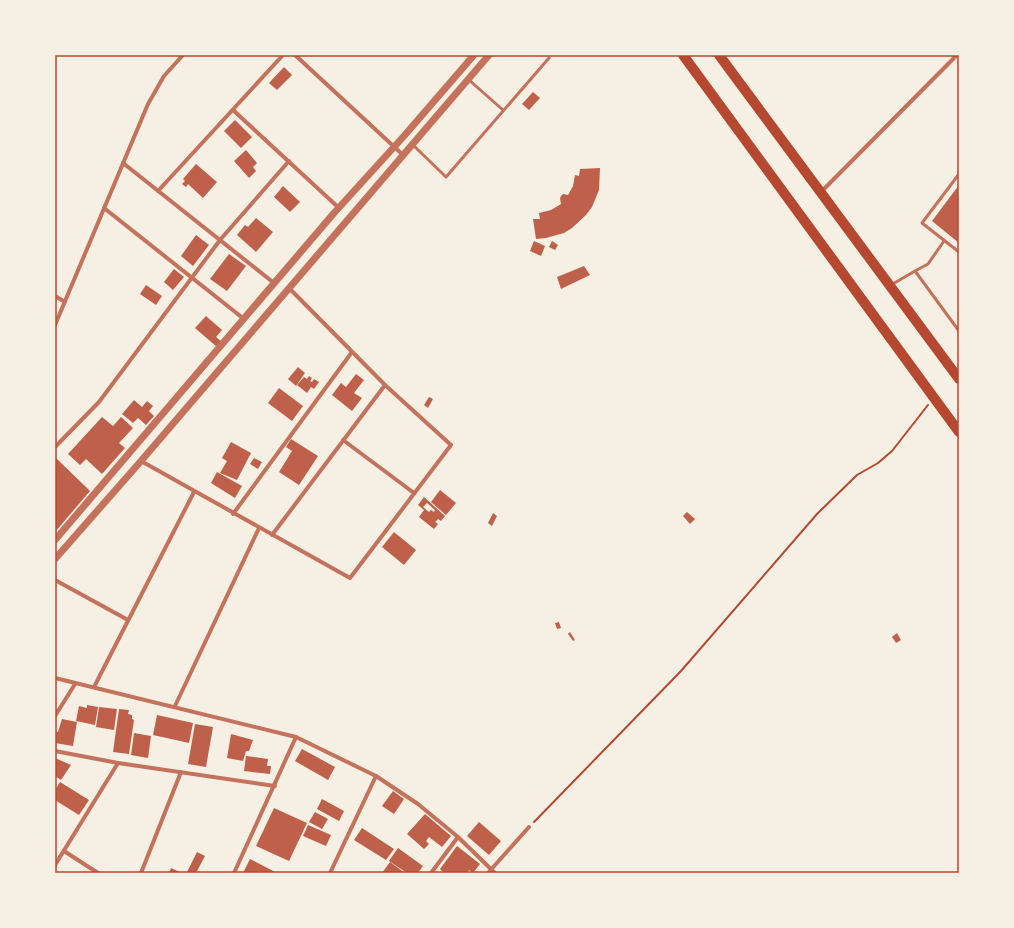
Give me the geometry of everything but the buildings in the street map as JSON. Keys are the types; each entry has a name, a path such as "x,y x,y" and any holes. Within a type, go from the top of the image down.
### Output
{"main road":[{"path":"683,55 959,432"},
{"path":"719,55 959,379"}],"street":[{"path":"55,325 148,104 158,84 183,55"},
{"path":"158,191 284,55"},
{"path":"295,55 403,155"},
{"path":"55,540 274,283 474,55"},
{"path":"55,559 141,462 467,78 489,55"},
{"path":"821,192 957,55"},
{"path":"460,72 467,78"},
{"path":"233,110 339,208"},
{"path":"404,136 412,144"},
{"path":"55,446 99,402 220,240 289,161"},
{"path":"123,163 274,283"},
{"path":"104,208 244,319"},
{"path":"141,462 350,578 451,445 385,385 289,288"},
{"path":"55,296 65,302"},
{"path":"233,514 352,352"},
{"path":"207,362 218,370"},
{"path":"272,535 385,385"},
{"path":"343,440 414,493"},
{"path":"94,687 194,492"},
{"path":"175,706 259,528"},
{"path":"55,580 128,620"},
{"path":"55,678 74,684 94,687 175,706 296,737 376,776 418,804 458,837 491,872 529,827"},
{"path":"55,716 74,684"},
{"path":"234,873 275,786 296,737"},
{"path":"55,751 118,763 275,786"},
{"path":"55,865 118,763"},
{"path":"141,873 181,772"},
{"path":"330,873 376,776"},
{"path":"431,873 458,837"},
{"path":"64,851 98,873"}],"lane":[{"path":"412,144 446,176 549,58"},
{"path":"467,78 503,110"},
{"path":"959,174 922,223 959,252"},
{"path":"890,286 928,264 944,240"},
{"path":"915,271 959,331"}],"path":[{"path":"529,827 681,671 817,514 852,479 878,463 892,451 934,397"}]}
